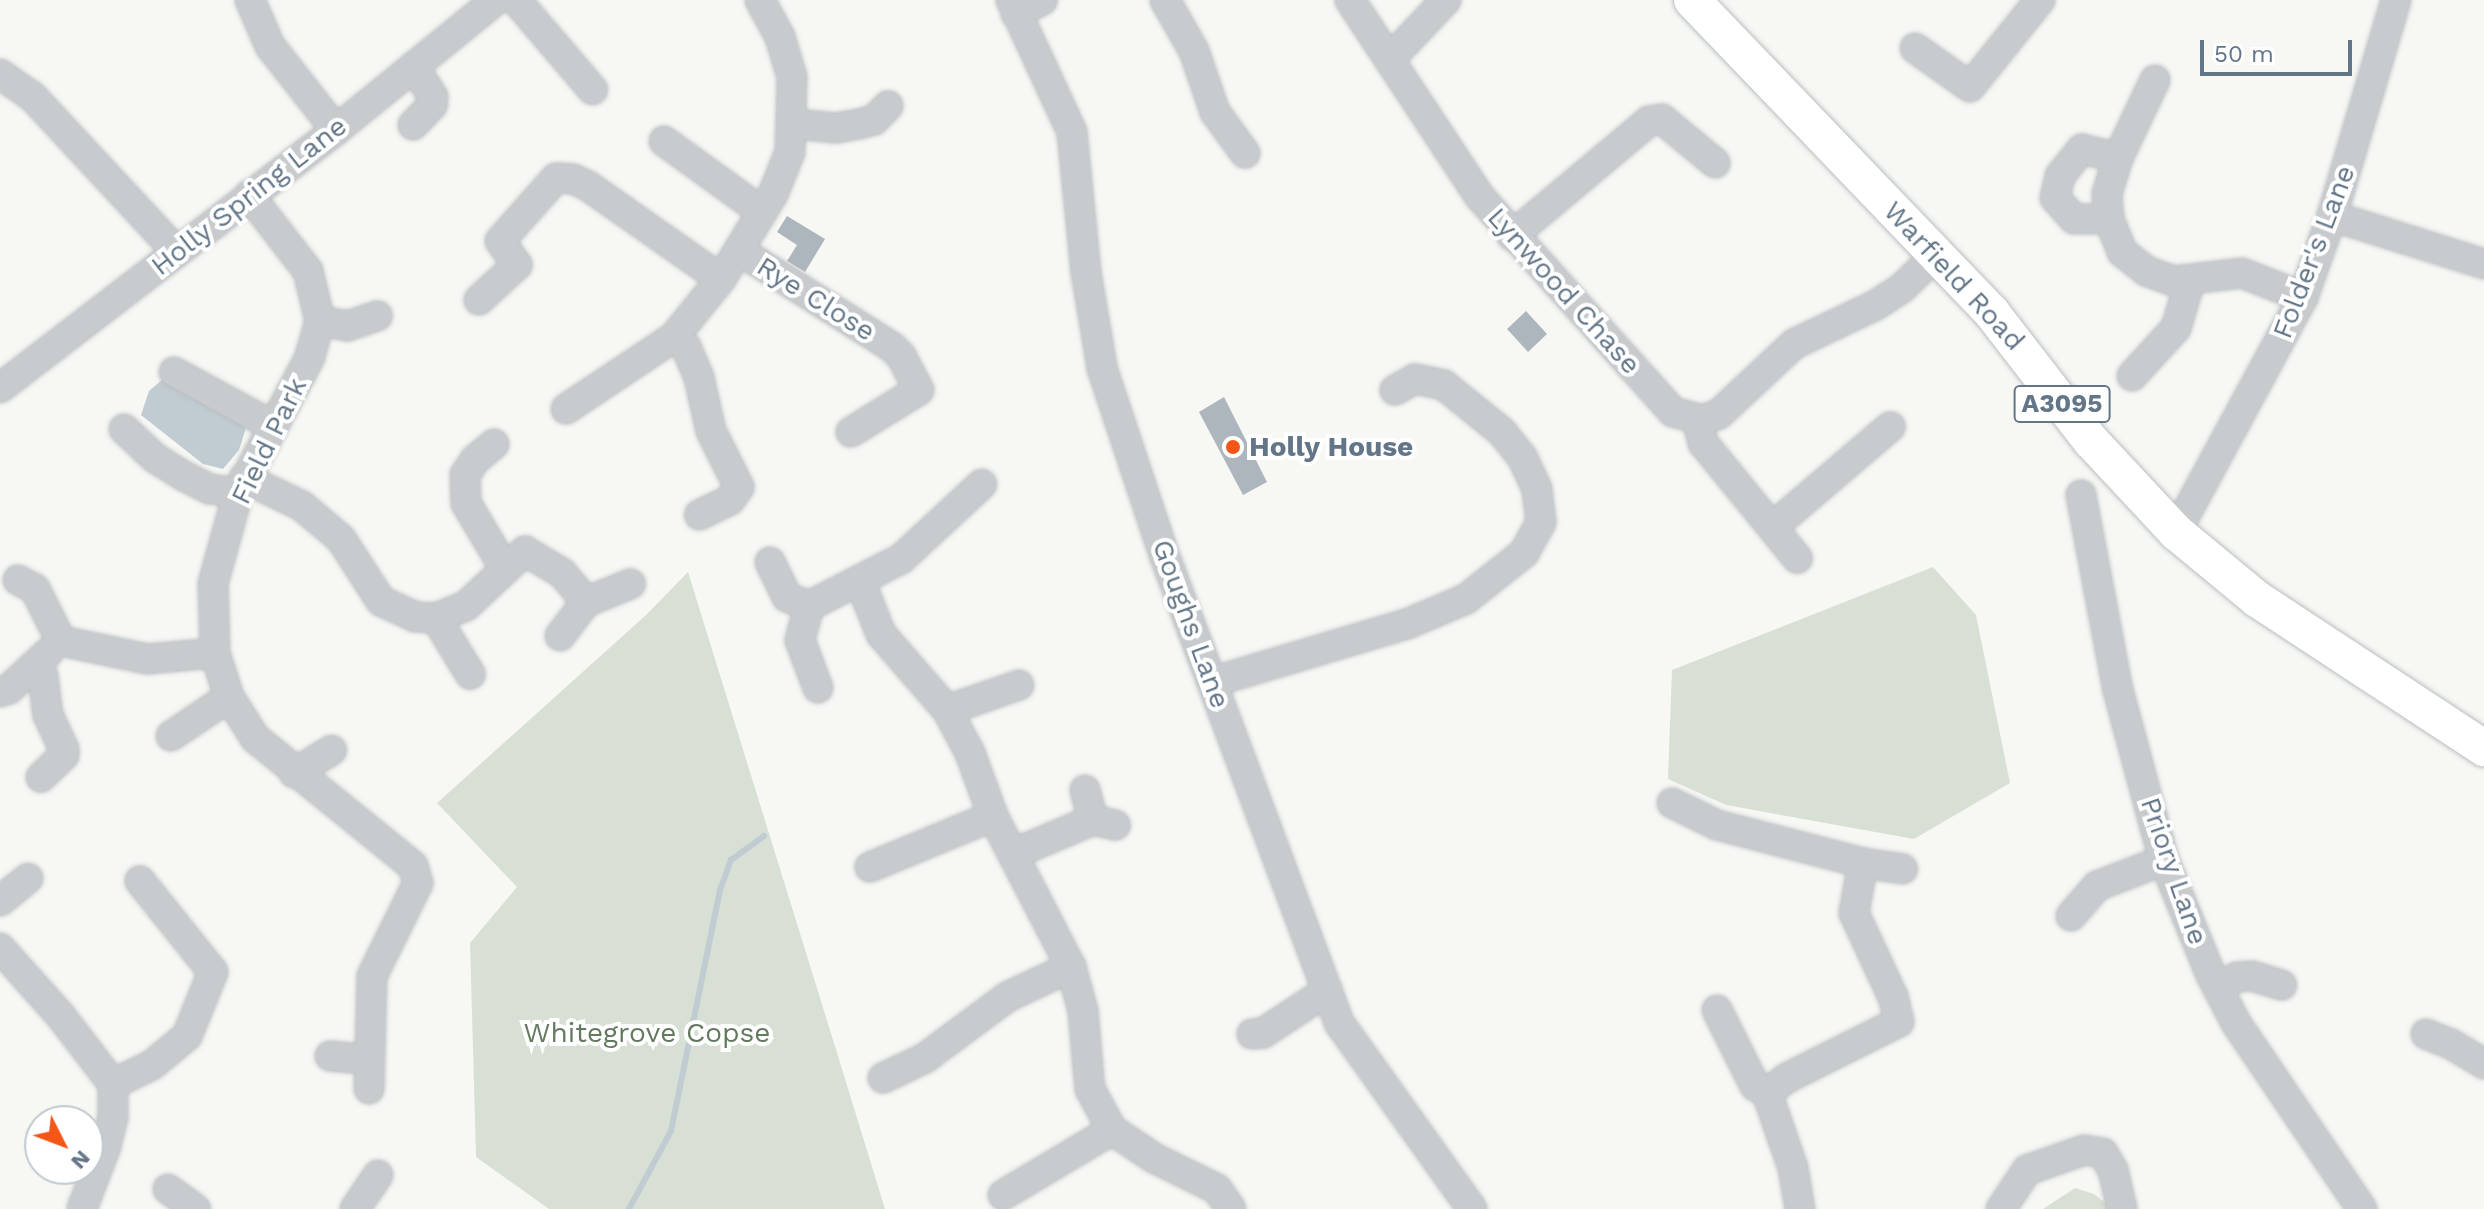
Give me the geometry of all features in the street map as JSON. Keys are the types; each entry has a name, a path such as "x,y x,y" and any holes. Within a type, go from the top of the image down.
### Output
{"main road":[{"name":"Warfield Road","path":"1692,0 1992,313 2091,441 2176,532 2257,599 2484,748"}],"street":[{"path":"250,0 270,46 336,130"},
{"name":"Holly Spring Lane","path":"0,388 336,130 496,0"},
{"path":"516,0 593,90"},
{"path":"566,409 674,337 721,279 762,212 790,152 794,124 788,58 760,0"},
{"path":"1014,7 1042,0"},
{"path":"1165,0 1194,51 1215,112 1245,153"},
{"name":"Lynwood Chase","path":"1350,0 1480,197 1512,236 1673,412 1697,419"},
{"path":"1391,58 1446,0"},
{"path":"1915,48 1970,87 2040,0"},
{"name":"Folder's Lane","path":"2176,532 2303,297 2332,216 2396,0"},
{"name":"Goughs Lane","path":"1014,7 1072,132 1086,272 1102,368 1165,557 1327,991 1340,1024 1472,1209"},
{"path":"413,125 432,105 433,97 414,66"},
{"path":"0,74 32,96 177,252"},
{"path":"2155,80 2118,158 2107,193 2109,219 2122,252 2146,271 2174,281 2242,273 2303,297"},
{"path":"794,124 836,128 859,124 874,120 888,106"},
{"path":"1512,236 1649,121 1662,119 1715,163"},
{"path":"664,141 762,212"},
{"path":"2109,219 2074,219 2055,198 2060,176 2082,149 2118,158"},
{"path":"479,300 517,265 500,241 556,178 573,179 588,186 721,279"},
{"name":"Field Park","path":"249,195 308,271 320,321 310,357 241,486 213,584 215,653 229,697 255,738 294,773 413,866 418,883 372,976 367,1059 369,1089"},
{"path":"2332,216 2484,264"},
{"name":"Rye Close","path":"740,251 892,347 919,390 851,432"},
{"path":"1797,558 1774,526 1703,443 1697,419 1719,414 1794,344 1876,305 1902,288 1935,256"},
{"path":"2132,376 2176,328 2190,281"},
{"path":"320,321 348,326 377,316"},
{"path":"674,337 686,347 699,378 711,431 739,487 730,500 699,515"},
{"path":"174,372 273,426"},
{"path":"1212,682 1407,624 1466,599 1524,553 1541,522 1537,489 1522,457 1502,432 1444,385 1415,379 1395,390"},
{"path":"1774,526 1890,427"},
{"path":"124,429 155,458 210,489 241,486 302,506 341,539 381,601 415,617 436,618 466,606 525,551 562,573 586,602"},
{"path":"494,444 475,460 465,475 466,503 505,569"},
{"path":"770,562 787,597 809,606 901,559 982,484"},
{"name":"Priory Lane","path":"2081,495 2118,690 2164,860 2218,988 2272,1081 2362,1209"},
{"path":"18,580 35,589 61,641"},
{"path":"860,581 881,634 947,710 970,753 993,816 1071,967 1083,1011 1090,1089 1112,1130 1154,1158 1217,1189 1231,1209"},
{"path":"560,636 586,602 630,584"},
{"path":"809,606 800,640 818,688"},
{"path":"436,618 470,674"},
{"path":"61,641 147,659 215,653"},
{"path":"0,692 9,689 61,641"},
{"path":"36,664 43,676 48,715 72,758 64,755 41,777"},
{"path":"947,710 1019,685"},
{"path":"171,736 229,697"},
{"path":"294,773 332,750"},
{"path":"1013,854 1104,823 1085,790"},
{"path":"1672,803 1717,825 1863,863 1903,869"},
{"path":"870,867 993,816"},
{"path":"2071,916 2097,886 2164,860"},
{"path":"1767,1093 1787,1078 1899,1022 1893,997 1854,913 1863,863"},
{"path":"0,901 28,878"},
{"path":"113,1084 152,1065 187,1036 213,972 140,881"},
{"path":"0,948 60,1015 113,1084 113,1117 106,1146 82,1209"},
{"path":"883,1078 925,1058 1007,997 1071,967"},
{"path":"2218,988 2237,977 2252,976 2282,985"},
{"path":"1252,1034 1263,1033 1327,991"},
{"path":"1717,1010 1755,1086 1767,1093 1793,1168 1800,1209"},
{"path":"2426,1034 2451,1044 2484,1064"},
{"path":"330,1056 367,1059"},
{"path":"1003,1195 1112,1130"},
{"path":"2001,1209 2027,1170 2084,1150 2103,1153 2113,1170 2122,1209"},
{"path":"168,1189 196,1209"}],"green space":[{"path":"1933,567 1976,615 2010,783 1914,839 1726,805 1668,779 1672,670"},
{"name":"Whitegrove Copse","path":"688,572 885,1209 549,1209 476,1157 470,943 517,887 437,803 646,615"},
{"path":"2075,1188 2094,1194 2113,1209 2043,1209"}],"shaded area":[{"path":"163,379 227,412 246,428 239,450 223,469 203,464 141,415 149,391"}],"building":[{"path":"787,216 825,239 805,272 787,261 797,245 777,232"},
{"path":"1526,311 1547,334 1528,352 1507,329"},
{"name":"Holly House","path":"1224,397 1267,482 1243,495 1199,412"}],"waterway":[{"path":"629,1209 671,1131 720,890 731,860 764,836"}],"place":[{"name":"Holly House","path":"1233,447"}]}
